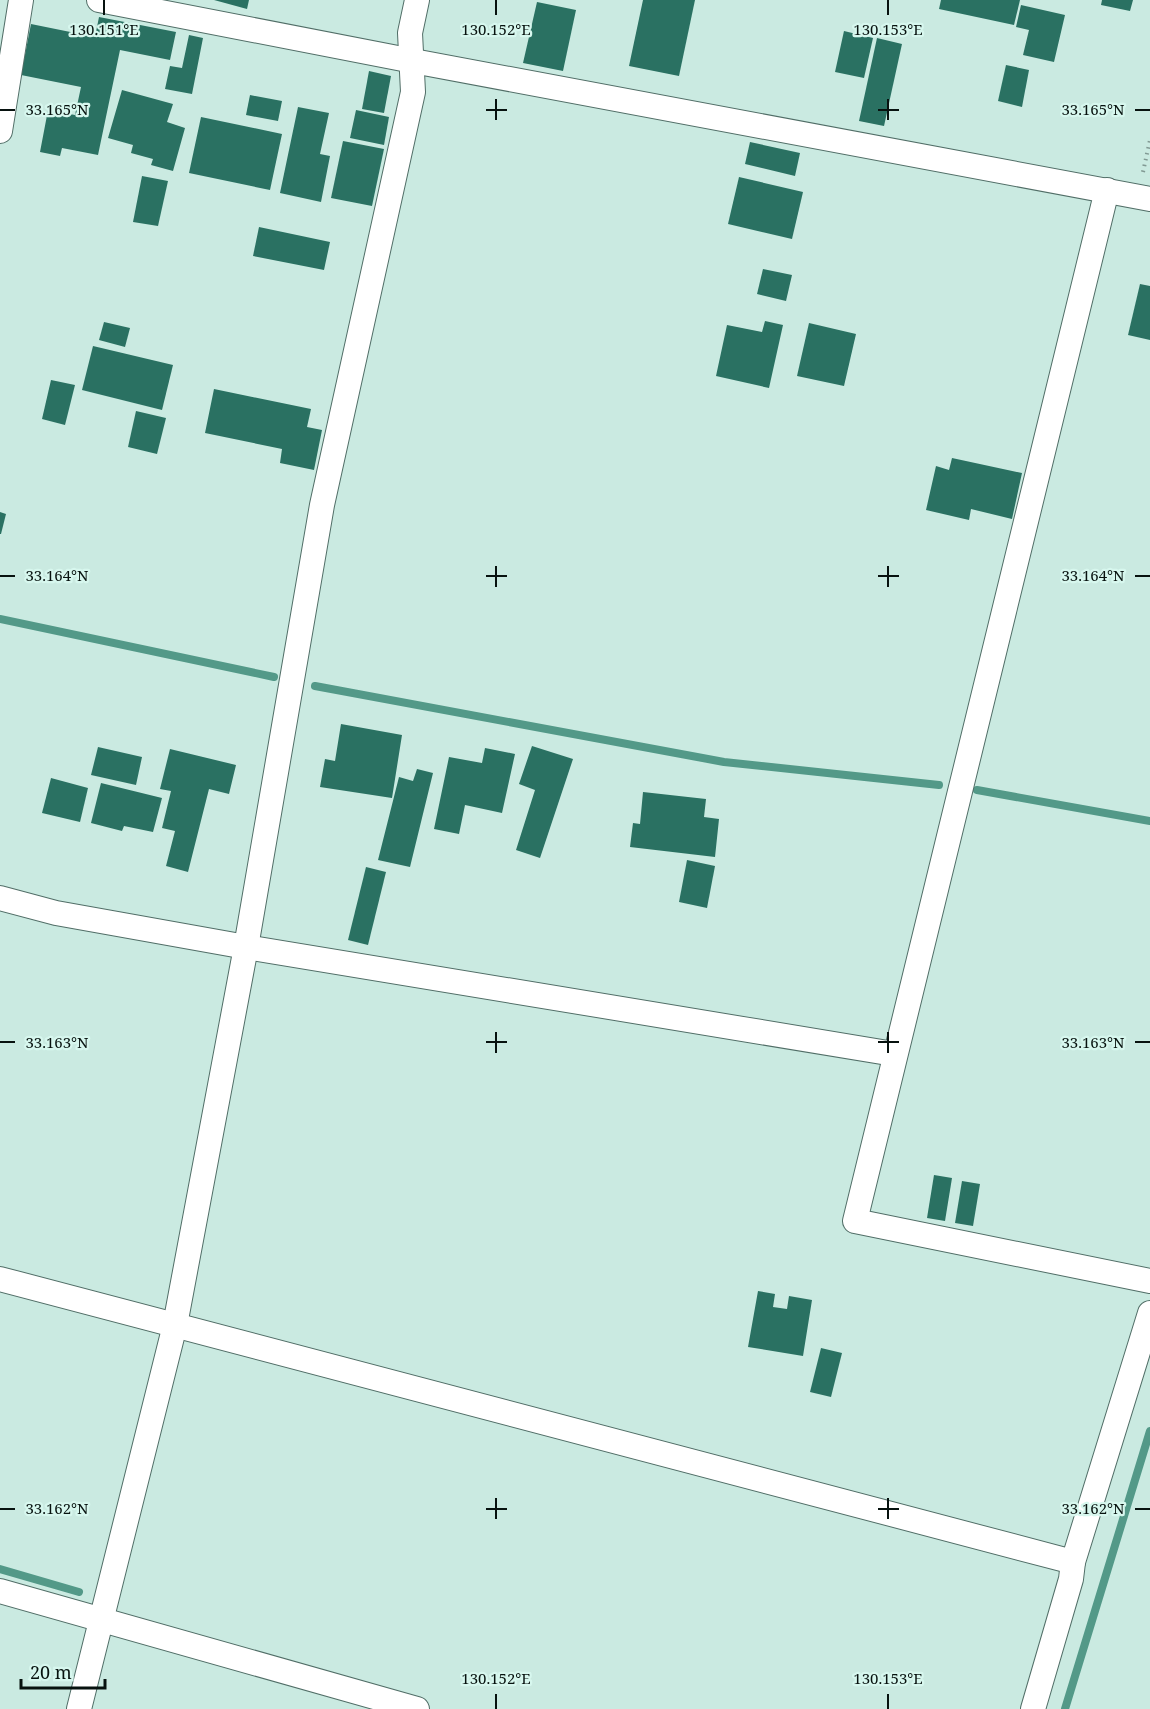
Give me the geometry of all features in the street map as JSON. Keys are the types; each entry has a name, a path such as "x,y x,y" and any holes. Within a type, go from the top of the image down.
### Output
{"street":[{"path":"0,131 21,0"},
{"path":"99,0 1144,198"},
{"path":"79,1709 175,1325 246,947 322,505 413,92 410,33 417,0"},
{"path":"1107,190 855,1221 1150,1281"},
{"path":"0,898 56,913 246,947 894,1054"},
{"path":"0,1279 1073,1562"},
{"path":"1033,1709 1071,1579 1073,1562 1150,1313"},
{"path":"0,1591 417,1709"}],"path":[{"path":"1144,198 1150,140"}],"building":[{"path":"214,0 249,0 247,9"},
{"path":"643,0 695,0 679,76 629,66"},
{"path":"941,0 1020,0 1014,25 939,9"},
{"path":"1102,0 1133,0 1130,11 1101,5"},
{"path":"537,2 576,10 563,71 523,63"},
{"path":"1021,5 1065,15 1054,62 1023,55 1029,30 1016,27"},
{"path":"99,17 176,32 170,60 120,50 98,155 62,148 60,156 40,152 48,110 75,115 81,87 21,75 31,24 95,37"},
{"path":"844,31 873,38 864,78 835,72"},
{"path":"189,35 203,38 192,94 165,89 170,66 182,68"},
{"path":"877,38 902,44 884,126 859,121"},
{"path":"1006,65 1029,70 1022,107 998,101"},
{"path":"369,71 391,76 384,113 362,109"},
{"path":"122,90 173,104 167,122 185,128 173,171 151,165 153,159 131,153 133,145 108,138"},
{"path":"250,95 282,101 278,121 246,115"},
{"path":"298,107 329,113 320,154 330,156 321,202 280,193"},
{"path":"356,110 389,117 384,145 350,138"},
{"path":"201,117 282,134 270,190 189,173"},
{"path":"343,141 384,149 372,206 331,198"},
{"path":"750,142 800,153 795,176 745,164"},
{"path":"142,176 168,181 158,226 133,222"},
{"path":"739,177 803,192 792,239 728,224"},
{"path":"259,227 330,242 324,270 253,256"},
{"path":"763,269 792,275 786,301 757,294"},
{"path":"1140,284 1150,286 1150,340 1128,335"},
{"path":"765,321 783,325 769,388 716,376 727,325 762,332"},
{"path":"104,322 130,328 125,347 99,340"},
{"path":"809,323 856,334 844,386 797,376"},
{"path":"93,346 173,365 162,410 82,390"},
{"path":"51,380 75,385 65,425 42,419"},
{"path":"214,389 311,409 307,427 322,430 314,470 280,463 282,449 205,433"},
{"path":"136,411 166,418 157,454 128,447"},
{"path":"952,458 1022,473 1012,519 971,509 969,520 926,510 936,466 949,470"},
{"path":"0,512 6,514 1,534 0,534"},
{"path":"341,724 402,735 392,798 320,787 325,759 335,761"},
{"path":"532,746 573,759 540,858 516,850 535,790 519,784"},
{"path":"98,747 142,757 136,785 91,775"},
{"path":"485,748 515,754 502,813 465,805 459,834 434,829 449,757 482,763"},
{"path":"170,749 236,765 229,794 209,789 188,872 166,866 175,831 162,828 171,791 160,789"},
{"path":"417,769 433,773 410,867 378,860 399,777 413,781"},
{"path":"51,778 88,788 80,822 42,813"},
{"path":"101,783 162,798 153,832 124,826 122,831 91,823"},
{"path":"643,792 706,799 704,817 719,819 715,857 630,847 633,823 640,824"},
{"path":"687,860 715,866 707,908 679,902"},
{"path":"366,867 386,872 368,945 348,940"},
{"path":"934,1175 952,1178 945,1221 927,1218"},
{"path":"962,1181 980,1184 973,1226 955,1223"},
{"path":"758,1291 775,1294 773,1307 787,1309 789,1296 812,1300 803,1356 748,1347"},
{"path":"821,1348 842,1353 831,1397 810,1392"}],"waterway":[{"path":"0,619 274,677"},
{"path":"315,686 724,762 939,785"},
{"path":"977,790 1150,821"},
{"path":"1065,1709 1150,1431"},
{"path":"0,1569 79,1592"}]}
